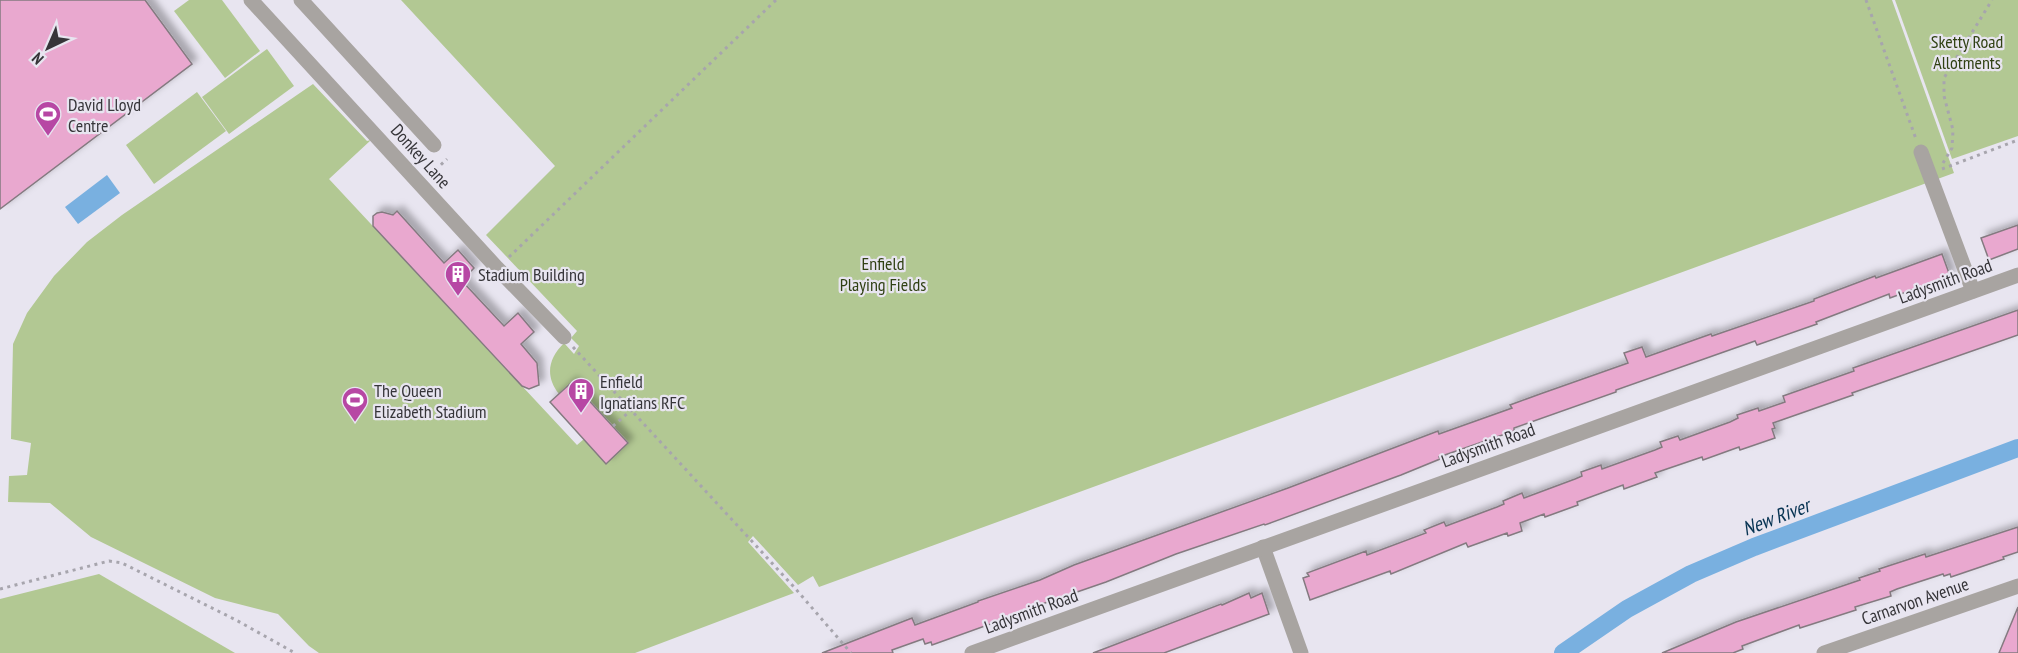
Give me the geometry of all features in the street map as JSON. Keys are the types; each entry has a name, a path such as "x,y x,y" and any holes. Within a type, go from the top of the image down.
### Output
{"street":[{"name":"Donkey Lane","path":"251,0 496,268 564,338"},
{"path":"301,0 434,145"},
{"path":"1921,152 1973,291"},
{"name":"Ladysmith Road","path":"972,653 2018,275"},
{"path":"1263,547 1301,653"},
{"name":"Carnarvon Avenue","path":"1824,653 2018,586"}],"path":[{"path":"496,268 776,0"},
{"path":"1866,0 1921,152"},
{"path":"1930,174 1943,163 1952,148 1953,130 1944,96 1944,78 1992,0"},
{"path":"1930,174 2018,140"},
{"path":"421,185 447,159"},
{"path":"564,338 633,408 794,586 851,653"},
{"path":"613,426 633,408"},
{"path":"0,590 109,561 122,563 236,620 295,653"}],"green space":[{"path":"189,0 222,0 260,51 225,78 174,11"},
{"name":"Enfield Playing Fields","path":"401,0 1892,0 1954,173 819,587 813,576 798,585 753,536 748,542 794,593 635,653 319,653 309,646 278,614 215,598 91,537 50,503 8,502 9,476 27,475 31,443 11,439 13,344 27,313 54,276 87,242 122,215 313,84 367,141 371,140 329,179 577,445 584,439 606,463 628,442 573,382 559,394 550,374 554,355 564,343 574,354 579,346 571,338 577,331 486,235 555,166"},
{"name":"Sketty Road Allotments","path":"1895,0 2018,0 2018,136 1952,159"},
{"path":"267,49 294,86 229,134 202,97"},
{"path":"197,92 226,131 154,184 126,145"},
{"path":"99,574 235,653 0,653 0,599"}],"water":[{"path":"107,175 120,193 78,224 65,207"}],"building":[{"name":"David Lloyd Centre","path":"0,0 145,0 192,64 0,209"},
{"name":"Stadium Building","path":"397,211 444,263 458,250 474,268 462,281 504,326 518,313 534,332 521,344 537,363 539,385 529,389 522,386 373,226 373,216 377,213 393,215"},
{"path":"2018,225 2018,249 1989,260 1981,238"},
{"path":"1942,254 1950,276 1890,298 1889,294 1816,322 1817,324 1757,345 1755,341 1616,390 1616,392 1514,428 1514,431 1439,457 1440,459 1401,475 1265,525 1176,554 932,645 931,642 925,644 923,639 892,650 893,653 822,653 912,618 915,625 1438,431 1439,434 1512,408 1510,405 1628,363 1624,353 1642,347 1646,357 1814,301 1814,299 1875,276 1876,278"},
{"path":"2018,310 2018,335 1773,423 1775,438 1740,450 1739,447 1703,460 1702,457 1655,473 1657,477 1624,489 1623,485 1577,502 1578,505 1520,523 1522,531 1508,536 1507,533 1468,547 1466,543 1391,574 1390,571 1310,600 1303,578 1309,576 1307,573 1366,551 1367,555 1426,533 1424,530 1444,522 1446,526 1504,504 1503,501 1522,493 1524,498 1582,476 1581,472 1601,465 1602,469 1655,450 1662,447 1660,442 1678,436 1680,440 1730,422 1738,418 1737,415 1758,408 1759,411 1785,402 1783,396 1854,371 1853,368"},
{"name":"Enfield Ignatians RFC","path":"572,382 628,443 606,464 550,402"},
{"path":"2018,527 2018,552 2003,557 2004,559 1951,577 1950,574 1944,576 1943,574 1897,589 1890,592 1891,596 1855,607 1856,610 1800,628 1799,625 1742,646 1743,649 1733,653 1662,653 1736,622 1860,580 1859,578 1880,571 1879,569 1925,554 1926,557"},
{"path":"1249,593 1251,598 1262,593 1269,614 1164,653 1093,653 1222,605"},
{"path":"2018,607 2018,653 1999,653"}],"waterway":[{"name":"New River","path":"1563,653 1627,609 1691,574 1754,547 2018,448"}],"place":[{"name":"David Lloyd Centre","path":"48,137"},
{"name":"Stadium Building","path":"458,297"},
{"name":"Enfield Ignatians RFC","path":"581,414"},
{"name":"The Queen Elizabeth Stadium","path":"355,423"}]}
